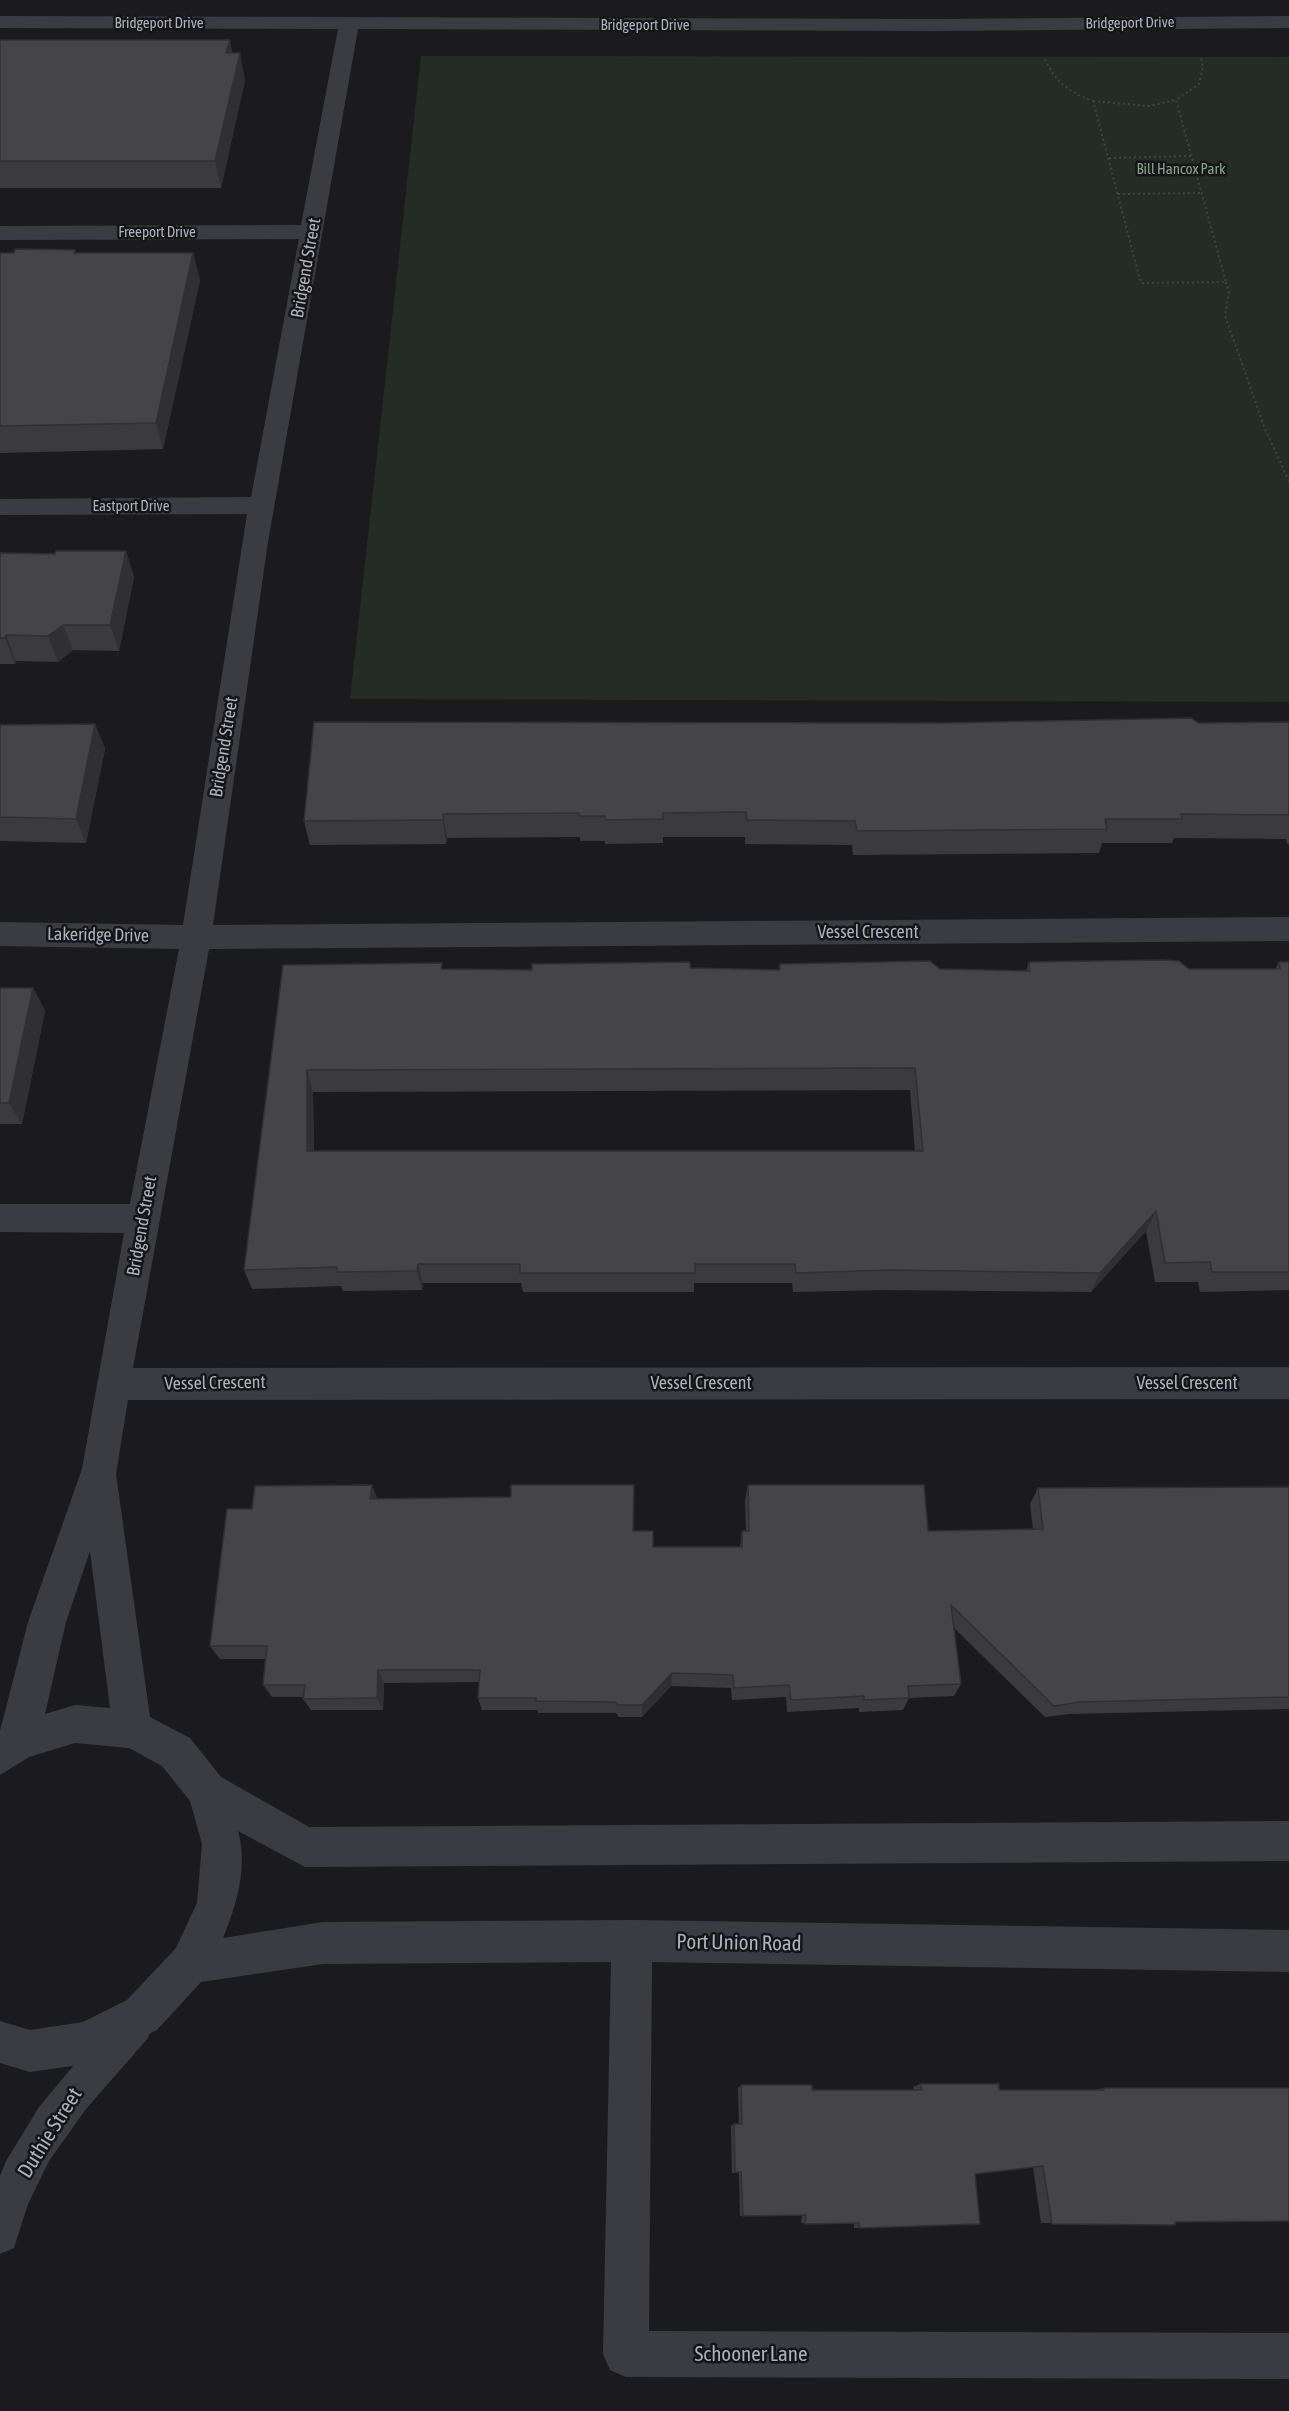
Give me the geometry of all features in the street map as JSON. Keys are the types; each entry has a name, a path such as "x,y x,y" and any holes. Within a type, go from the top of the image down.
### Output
{"street":[{"path":"136,23 143,0"},
{"name":"Bridgeport Drive","path":"0,22 350,24 569,16 935,16 1289,22"},
{"name":"Bridgend Street","path":"9,1748 48,1622 100,1469 142,1219 196,937 255,542 350,24"},
{"name":"Freeport Drive","path":"0,233 313,232"},
{"name":"Eastport Drive","path":"0,507 263,505"},
{"name":"Vessel Crescent","path":"196,937 1289,929"},
{"name":"Lakeridge Drive","path":"0,934 196,937"},
{"path":"0,1218 142,1219"},
{"name":"Vessel Crescent","path":"113,1384 1289,1383"},
{"name":"Bridgend Street","path":"100,1469 116,1623 132,1729"},
{"path":"9,1748 75,1724 132,1729 176,1752 207,1791 305,1847 312,1848 1289,1841"},
{"path":"0,2042 30,2051 87,2043 142,2015 191,1963 217,1904 222,1844 207,1791"},
{"name":"Port Union Road","path":"191,1963 323,1943 632,1941 1289,1951"},
{"name":"Schooner Lane","path":"632,1941 626,2354 1289,2356"}],"lane":[{"name":"Duthie Street","path":"0,2234 3,2217 31,2155 70,2096 142,2015"}],"path":[{"path":"1043,52 1058,82 1093,101 1149,106 1176,100 1199,84 1203,67 1199,53"},
{"path":"1176,100 1200,194 1229,292 1225,316 1265,429 1289,481"},
{"path":"1093,101 1141,283 1226,282"},
{"path":"1109,158 1191,156"},
{"path":"1118,194 1200,194"}],"green space":[{"name":"Bill Hancox Park","path":"421,56 1289,57 1289,702 350,699"}],"building":[{"path":"0,40 230,40 226,53 240,53 215,161 0,161"},
{"path":"15,249 75,250 74,253 193,253 156,423 0,426 0,253 14,253"},
{"path":"56,551 126,551 110,625 63,625 48,636 6,635 5,638 0,638 0,553 55,554"},
{"path":"1191,718 1198,723 1289,722 1289,815 1181,814 1182,819 1105,819 1107,829 857,831 855,821 747,820 746,812 663,813 663,819 605,820 605,816 579,816 579,813 443,814 443,820 304,821 314,722 944,723"},
{"path":"95,724 76,819 0,817 0,725"},
{"path":"1162,960 1179,961 1189,969 1280,969 1279,962 1289,962 1289,1272 1212,1272 1210,1262 1165,1263 1156,1211 1100,1273 890,1270 796,1273 795,1264 695,1264 695,1273 520,1273 520,1264 418,1264 417,1271 337,1272 337,1267 244,1270 283,965 442,963 441,969 532,970 532,964 690,962 690,968 780,970 780,964 930,961 940,969 1030,971 1029,962","holes":["915,1068 923,1151 307,1151 307,1070"]},
{"path":"0,988 33,988 9,1103 0,1103"},
{"path":"372,1485 370,1499 511,1497 511,1485 634,1485 633,1531 653,1531 653,1547 742,1547 742,1531 749,1531 748,1485 924,1485 928,1531 1043,1529 1038,1488 1289,1487 1289,1697 1080,1702 1054,1706 951,1605 961,1684 908,1686 909,1698 864,1700 864,1696 791,1700 789,1685 734,1688 733,1675 672,1673 642,1705 618,1705 615,1702 536,1701 536,1698 478,1698 480,1670 378,1670 377,1698 303,1699 305,1685 263,1685 267,1646 210,1646 227,1509 252,1509 255,1486"},
{"path":"920,2084 999,2084 999,2090 1289,2088 1289,2221 1175,2222 1175,2225 1052,2224 1043,2166 975,2174 980,2224 860,2228 859,2223 805,2224 806,2215 743,2216 741,2172 735,2172 734,2124 742,2124 741,2085 812,2085 812,2090 922,2090"}]}
